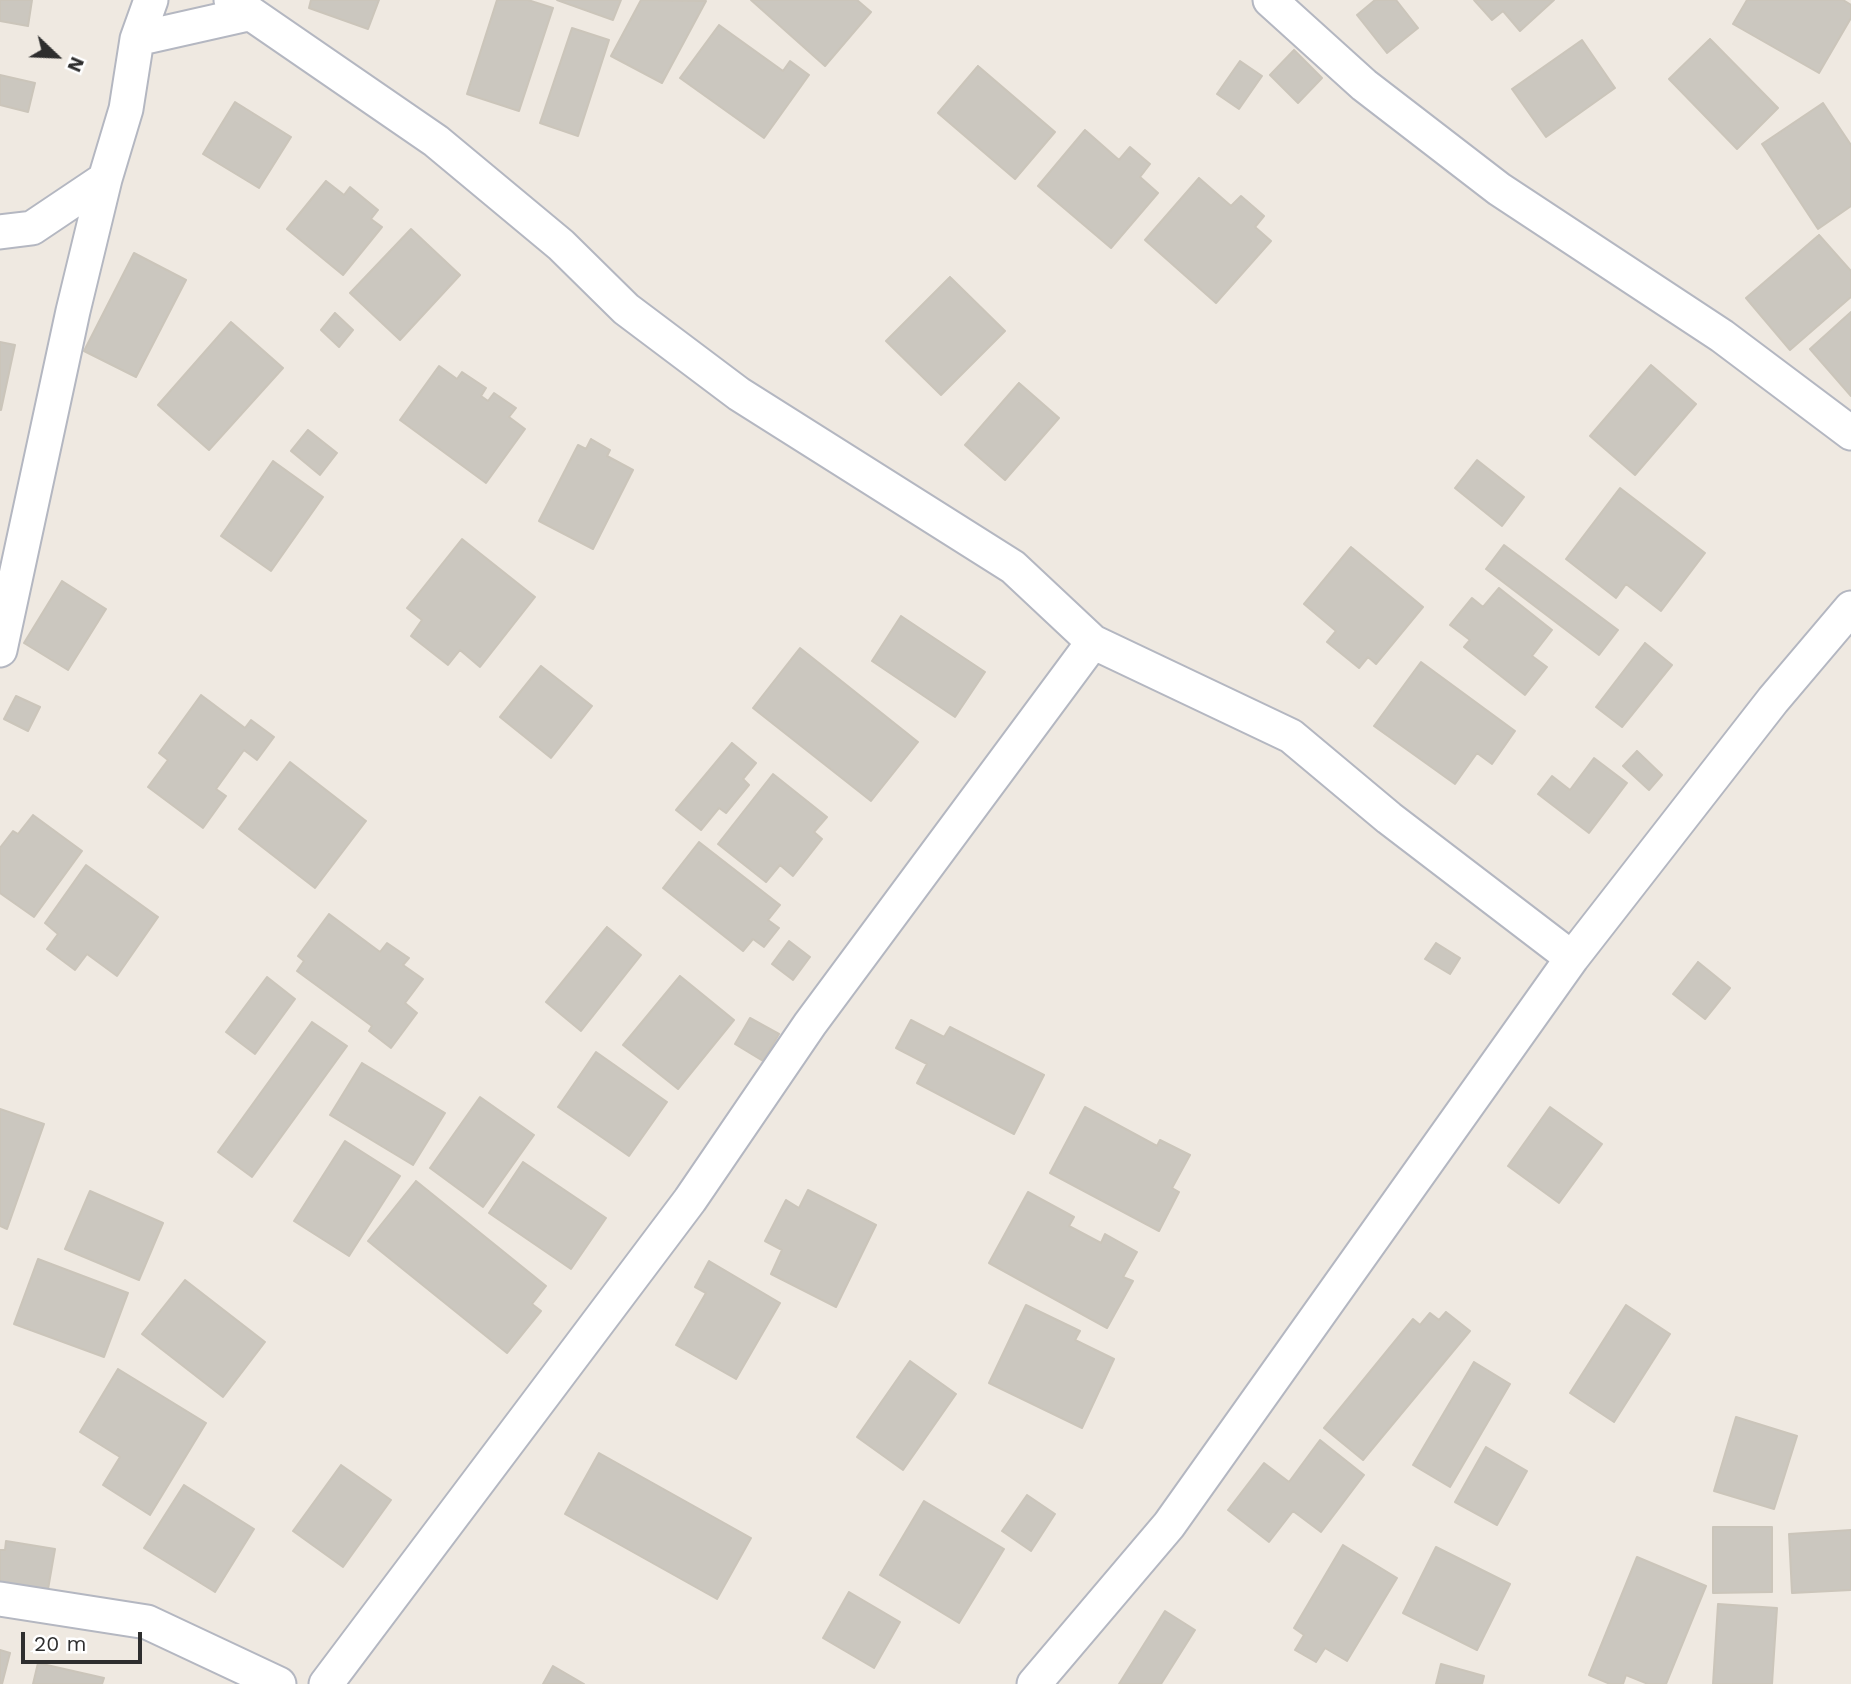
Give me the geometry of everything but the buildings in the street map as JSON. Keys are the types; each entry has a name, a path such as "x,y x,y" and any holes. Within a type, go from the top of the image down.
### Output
{"street":[{"path":"0,650 56,385 105,179 126,109 137,39 151,0"},
{"path":"1270,0 1364,85 1499,189 1722,336 1851,433"},
{"path":"137,39 239,7 436,141 561,245 626,310 739,394 1013,567 1093,642 1291,736 1389,818 1572,958"},
{"path":"0,232 32,228 105,179"},
{"path":"1034,1684 1169,1525 1572,958 1773,700 1851,608"},
{"path":"326,1684 690,1200 810,1024 1093,642"},
{"path":"0,1599 147,1622 279,1684"}]}
